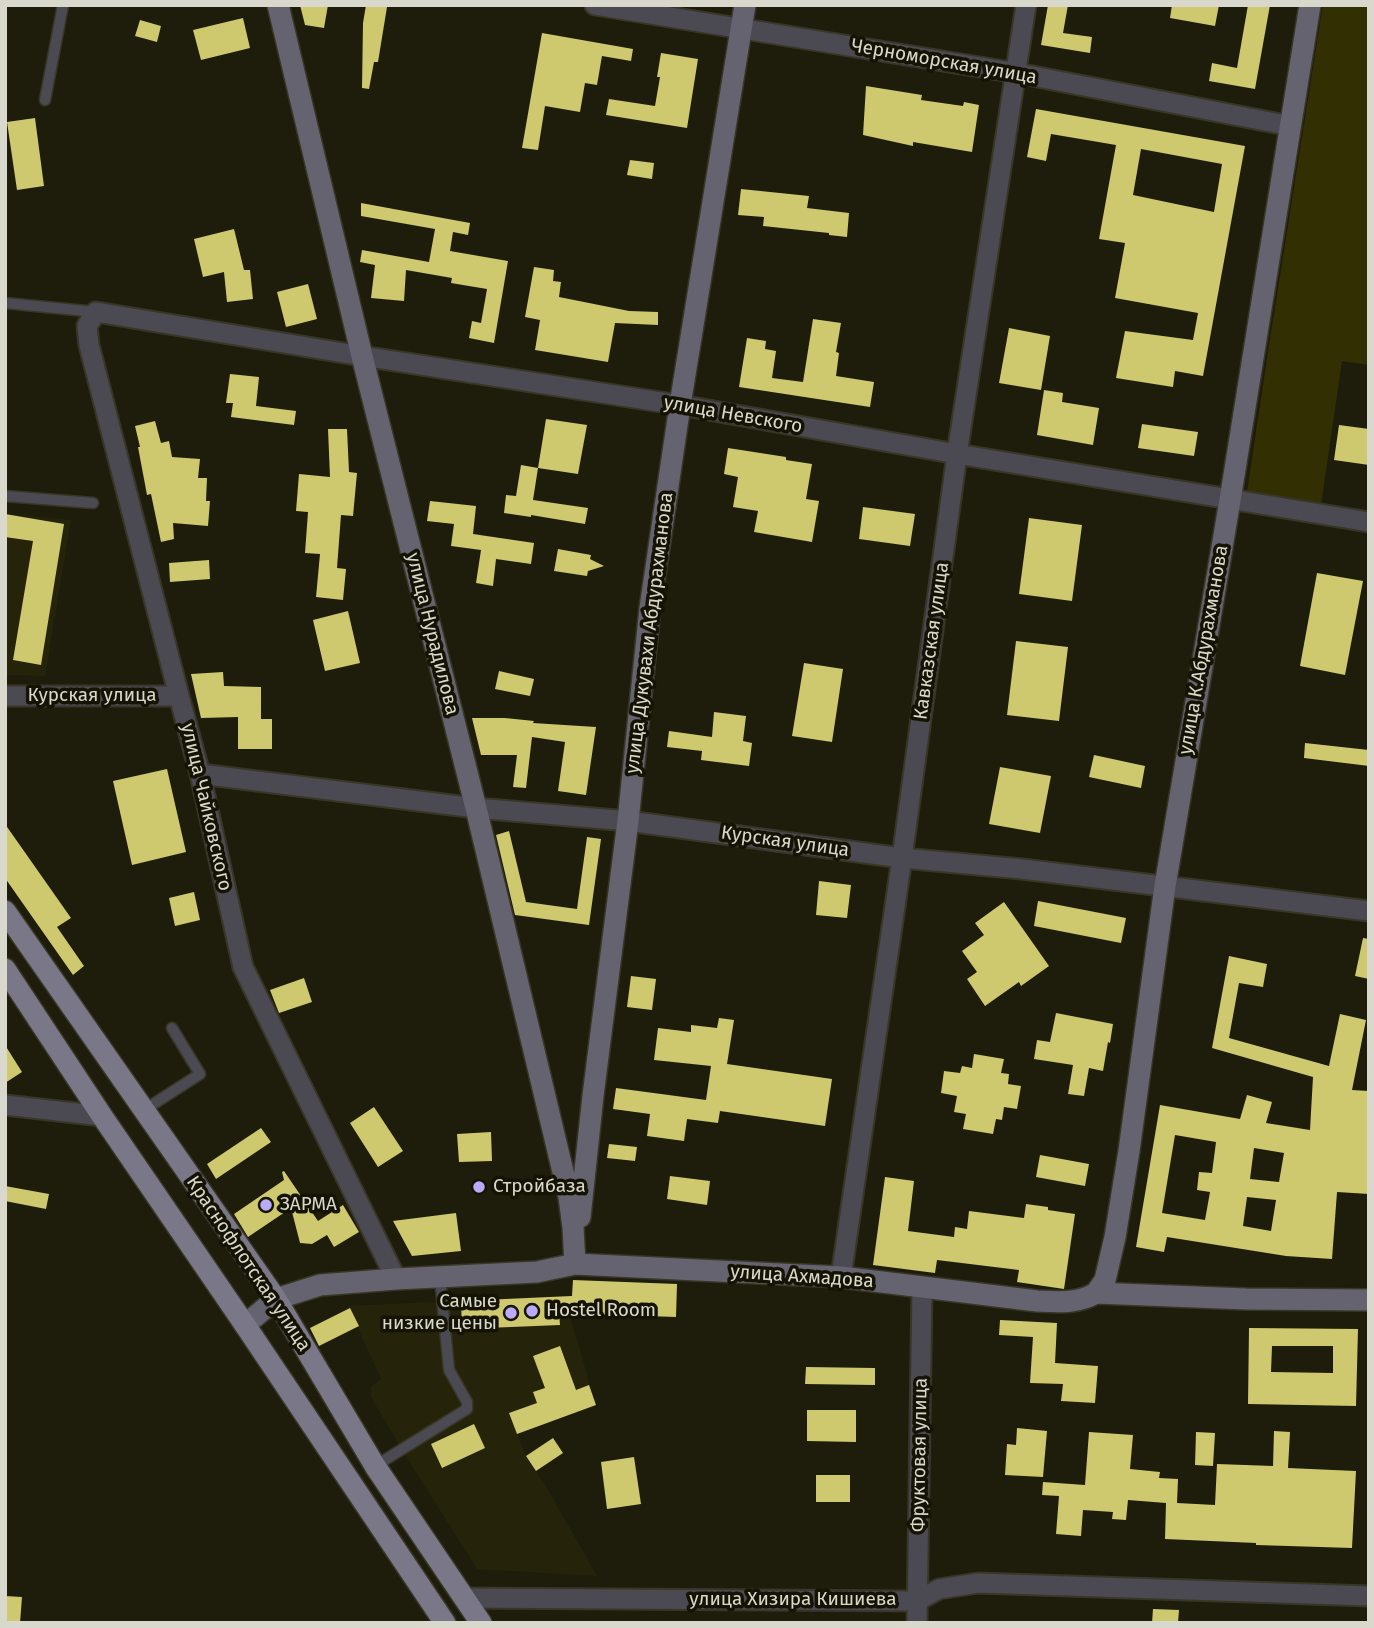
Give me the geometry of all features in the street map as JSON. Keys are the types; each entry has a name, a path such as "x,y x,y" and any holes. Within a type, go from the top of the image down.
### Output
{"main road":[{"name":"Краснофлотская улица","path":"5,911 276,1299 375,1466 481,1623"},
{"name":"Краснофлотская улица","path":"5,969 445,1623"}],"street":[{"name":"улица Нурадилова","path":"278,5 569,1197 575,1264"},
{"name":"Черноморская улица","path":"596,5 1017,73 1291,126"},
{"name":"улица Дукувахи Абдурахманова","path":"575,1264 628,821 650,608 745,5"},
{"name":"Кавказская улица","path":"841,1277 957,454 1026,5"},
{"name":"улица К.Абдурахманова","path":"1096,1293 1105,1280 1115,1237 1165,886 1310,5"},
{"name":"улица Невского","path":"96,312 680,405 1369,522"},
{"name":"улица Чайковского","path":"96,312 87,326 89,345 200,774 243,967 396,1279"},
{"name":"Курская улица","path":"5,696 179,696"},
{"name":"Курская улица","path":"200,774 476,808 628,821 902,858 1022,869 1369,911"},
{"path":"5,1105 102,1116"},
{"name":"улица Ахмадова","path":"245,1325 276,1299 320,1285 537,1272 575,1264 841,1277 1037,1301 1084,1300 1096,1293 1369,1300"},
{"name":"Фруктовая улица","path":"917,1623 922,1287"},
{"name":"улица Хизира Кишиева","path":"465,1598 917,1601 939,1589 978,1583 1369,1597"}],"lane":[{"path":"46,100 63,5"},
{"path":"5,303 96,312"},
{"path":"5,496 93,503"},
{"path":"144,1110 200,1074 172,1028"},
{"path":"375,1466 467,1409 467,1402 449,1370 440,1277"}],"shaded area":[{"path":"1323,5 1369,5 1369,365 1342,361 1321,505 1247,492"},
{"path":"5,514 71,520 45,676 5,675"},
{"path":"564,1296 596,1405 517,1434 526,1456 597,1576 477,1569 371,1397 371,1386 381,1379 348,1306"}],"building":[{"path":"300,5 328,5 324,28 305,25"},
{"path":"366,5 387,7 378,62 374,62 369,89 362,88 363,23"},
{"path":"1048,5 1068,5 1063,33 1092,37 1090,53 1041,45"},
{"path":"1172,5 1219,5 1215,26 1170,18"},
{"path":"1248,5 1270,5 1255,89 1209,81 1212,63 1237,68"},
{"path":"243,18 250,48 201,60 193,30"},
{"path":"140,20 161,26 157,42 135,36"},
{"path":"542,33 633,49 631,61 602,56 597,85 585,83 580,112 545,106 538,150 522,148"},
{"path":"661,53 698,59 687,128 606,115 609,99 655,106"},
{"path":"866,86 922,95 921,100 963,106 964,102 979,105 972,152 913,142 913,146 863,135"},
{"path":"1036,109 1245,146 1203,376 1175,371 1173,387 1116,378 1125,331 1193,340 1198,313 1115,298 1125,243 1099,239 1116,145 1051,134 1046,161 1027,157","holes":["1141,149 1222,164 1214,212 1133,195"]},
{"path":"35,118 44,186 17,190 7,122"},
{"path":"630,160 654,163 652,179 627,175"},
{"path":"741,189 809,196 807,208 849,213 847,237 763,226 764,217 738,215"},
{"path":"361,203 470,223 468,235 453,232 450,251 508,261 494,343 469,338 472,321 481,323 487,289 451,283 452,278 406,270 404,301 371,298 375,265 360,262 362,250 429,262 435,229 361,216"},
{"path":"234,229 244,270 250,270 253,299 227,302 224,272 203,277 194,239"},
{"path":"534,267 554,270 553,281 561,282 559,297 629,311 658,312 658,325 615,323 608,362 535,350 540,320 525,317"},
{"path":"308,284 317,319 286,327 277,292"},
{"path":"813,319 841,323 836,352 839,353 836,376 874,382 870,407 739,387 747,338 766,341 765,349 776,351 772,378 803,382"},
{"path":"1009,328 1050,336 1041,390 999,383"},
{"path":"230,374 259,377 256,406 296,411 294,425 231,417 233,403 226,403"},
{"path":"1044,390 1063,393 1062,402 1099,408 1093,445 1037,435"},
{"path":"546,419 587,425 578,474 538,468"},
{"path":"155,421 161,443 169,441 172,457 200,459 198,478 207,478 206,501 210,501 208,526 173,523 174,539 161,542 151,494 147,495 135,426"},
{"path":"1142,424 1198,432 1194,456 1138,448"},
{"path":"1339,425 1369,429 1369,465 1334,460"},
{"path":"328,429 347,429 349,472 357,473 353,516 341,515 337,568 346,569 343,600 316,597 320,554 305,553 308,512 296,511 299,474 330,477"},
{"path":"728,448 812,464 806,499 819,501 812,542 754,532 758,511 733,507 738,477 724,474"},
{"path":"521,465 538,468 533,500 588,508 585,524 504,513 506,495 516,496"},
{"path":"430,501 476,506 473,534 534,543 531,564 496,559 493,586 476,583 481,550 451,546 454,524 427,521"},
{"path":"863,507 915,514 910,546 859,539"},
{"path":"5,514 64,524 41,665 13,660 33,541 5,537"},
{"path":"1029,518 1082,525 1072,601 1019,594"},
{"path":"558,549 591,555 590,559 604,566 588,571 587,576 554,571"},
{"path":"209,560 210,579 170,582 169,563"},
{"path":"1317,573 1363,581 1345,675 1300,666"},
{"path":"348,611 360,663 325,671 313,620"},
{"path":"1016,641 1068,647 1059,721 1007,715"},
{"path":"804,663 843,669 832,742 792,736"},
{"path":"499,671 534,679 530,696 495,689"},
{"path":"223,672 224,686 261,687 261,719 272,719 272,749 238,749 238,717 201,718 191,674"},
{"path":"714,712 746,716 743,741 752,743 749,766 701,760 702,751 667,747 669,731 712,737"},
{"path":"472,718 505,718 534,721 533,723 596,727 586,795 558,791 565,742 532,737 526,788 513,787 517,755 481,755"},
{"path":"1305,743 1369,750 1369,766 1304,758"},
{"path":"1094,755 1145,766 1141,788 1089,777"},
{"path":"1000,767 1051,776 1040,833 989,824"},
{"path":"167,769 186,852 132,865 113,781"},
{"path":"5,824 71,918 57,927 84,966 73,975 5,878"},
{"path":"509,831 526,902 577,909 587,837 601,839 589,925 515,915 496,835"},
{"path":"819,881 851,885 847,918 816,915"},
{"path":"194,892 200,920 175,926 169,898"},
{"path":"1038,901 1126,918 1121,943 1034,926"},
{"path":"1004,902 1049,966 1021,986 1019,982 985,1006 967,979 977,972 962,951 984,935 975,923"},
{"path":"1363,938 1369,939 1369,979 1355,976"},
{"path":"1229,956 1267,964 1263,987 1239,983 1229,1038 1329,1066 1340,1014 1366,1020 1352,1090 1369,1091 1369,1194 1337,1192 1332,1259 1286,1256 1167,1237 1164,1252 1136,1247 1160,1105 1240,1119 1247,1095 1272,1102 1266,1123 1310,1130 1313,1077 1212,1048","holes":["1175,1135 1216,1142 1212,1173 1199,1172 1197,1190 1210,1192 1205,1220 1162,1213","1254,1148 1284,1153 1279,1182 1250,1179","1247,1197 1276,1200 1271,1231 1243,1226"]},
{"path":"631,976 656,979 652,1010 627,1007"},
{"path":"304,978 312,1002 279,1013 270,990"},
{"path":"1056,1013 1113,1024 1103,1071 1089,1068 1084,1096 1068,1094 1073,1065 1034,1059 1037,1040 1050,1042"},
{"path":"719,1018 734,1020 727,1064 832,1079 825,1126 720,1111 718,1123 687,1119 684,1141 647,1136 650,1114 613,1109 616,1088 706,1100 711,1066 654,1060 658,1028 691,1032 691,1025 717,1028"},
{"path":"5,1045 22,1072 5,1083"},
{"path":"974,1054 1004,1059 1001,1073 1009,1074 1008,1084 1021,1086 1017,1109 1004,1107 1002,1120 996,1119 993,1134 963,1129 966,1114 954,1112 957,1096 941,1093 944,1071 960,1073 962,1066 972,1068"},
{"path":"374,1107 403,1151 378,1167 350,1123"},
{"path":"261,1128 271,1142 216,1179 207,1164"},
{"path":"491,1132 492,1161 459,1162 457,1134"},
{"path":"609,1144 637,1147 635,1161 607,1158"},
{"path":"1040,1155 1089,1164 1085,1186 1036,1177"},
{"path":"284,1171 318,1221 343,1205 359,1232 334,1247 327,1235 312,1244 300,1243 291,1208 248,1237 234,1214 284,1180"},
{"path":"670,1176 710,1181 707,1205 667,1199"},
{"path":"885,1177 914,1181 908,1231 954,1237 955,1227 967,1229 969,1211 1024,1218 1026,1204 1075,1214 1064,1289 1017,1282 1019,1270 937,1260 935,1273 873,1265"},
{"path":"5,1186 49,1194 46,1209 5,1201"},
{"path":"456,1213 461,1251 412,1256 393,1221"},
{"path":"573,1280 677,1284 676,1317 559,1313 560,1325 462,1329 461,1301 572,1296"},
{"path":"350,1308 359,1326 319,1346 310,1328"},
{"path":"1000,1320 1057,1323 1055,1363 1098,1366 1095,1403 1061,1401 1063,1384 1030,1383 1033,1337 999,1335"},
{"path":"1249,1328 1358,1329 1356,1406 1248,1404","holes":["1272,1346 1333,1346 1333,1373 1271,1372"]},
{"path":"560,1346 576,1390 589,1385 596,1405 517,1434 509,1413 537,1403 533,1392 545,1388 533,1356"},
{"path":"806,1367 875,1368 875,1385 805,1384"},
{"path":"807,1410 856,1410 856,1442 807,1441"},
{"path":"474,1424 485,1448 442,1468 431,1444"},
{"path":"1017,1428 1047,1431 1043,1477 1005,1475 1007,1444 1016,1445"},
{"path":"1274,1431 1290,1432 1288,1468 1356,1471 1352,1548 1165,1539 1166,1503 1128,1500 1126,1520 1112,1519 1113,1512 1083,1510 1081,1536 1056,1534 1059,1496 1042,1495 1043,1482 1085,1485 1089,1432 1133,1435 1130,1469 1160,1472 1159,1478 1178,1479 1177,1503 1215,1505 1217,1464 1273,1466"},
{"path":"1196,1432 1215,1433 1213,1466 1195,1465"},
{"path":"553,1438 563,1453 536,1471 526,1456"},
{"path":"634,1457 641,1504 607,1509 601,1462"},
{"path":"816,1475 850,1475 850,1502 816,1502"},
{"path":"5,1596 22,1597 20,1623 5,1623"},
{"path":"1153,1609 1179,1610 1178,1623 1152,1623"}],"place":[{"name":"Стройбаза","path":"479,1187"},
{"name":"ЗАРМА","path":"266,1205"},
{"name":"Hostel Room","path":"532,1311"},
{"name":"Самые низкие цены","path":"511,1313"}]}
